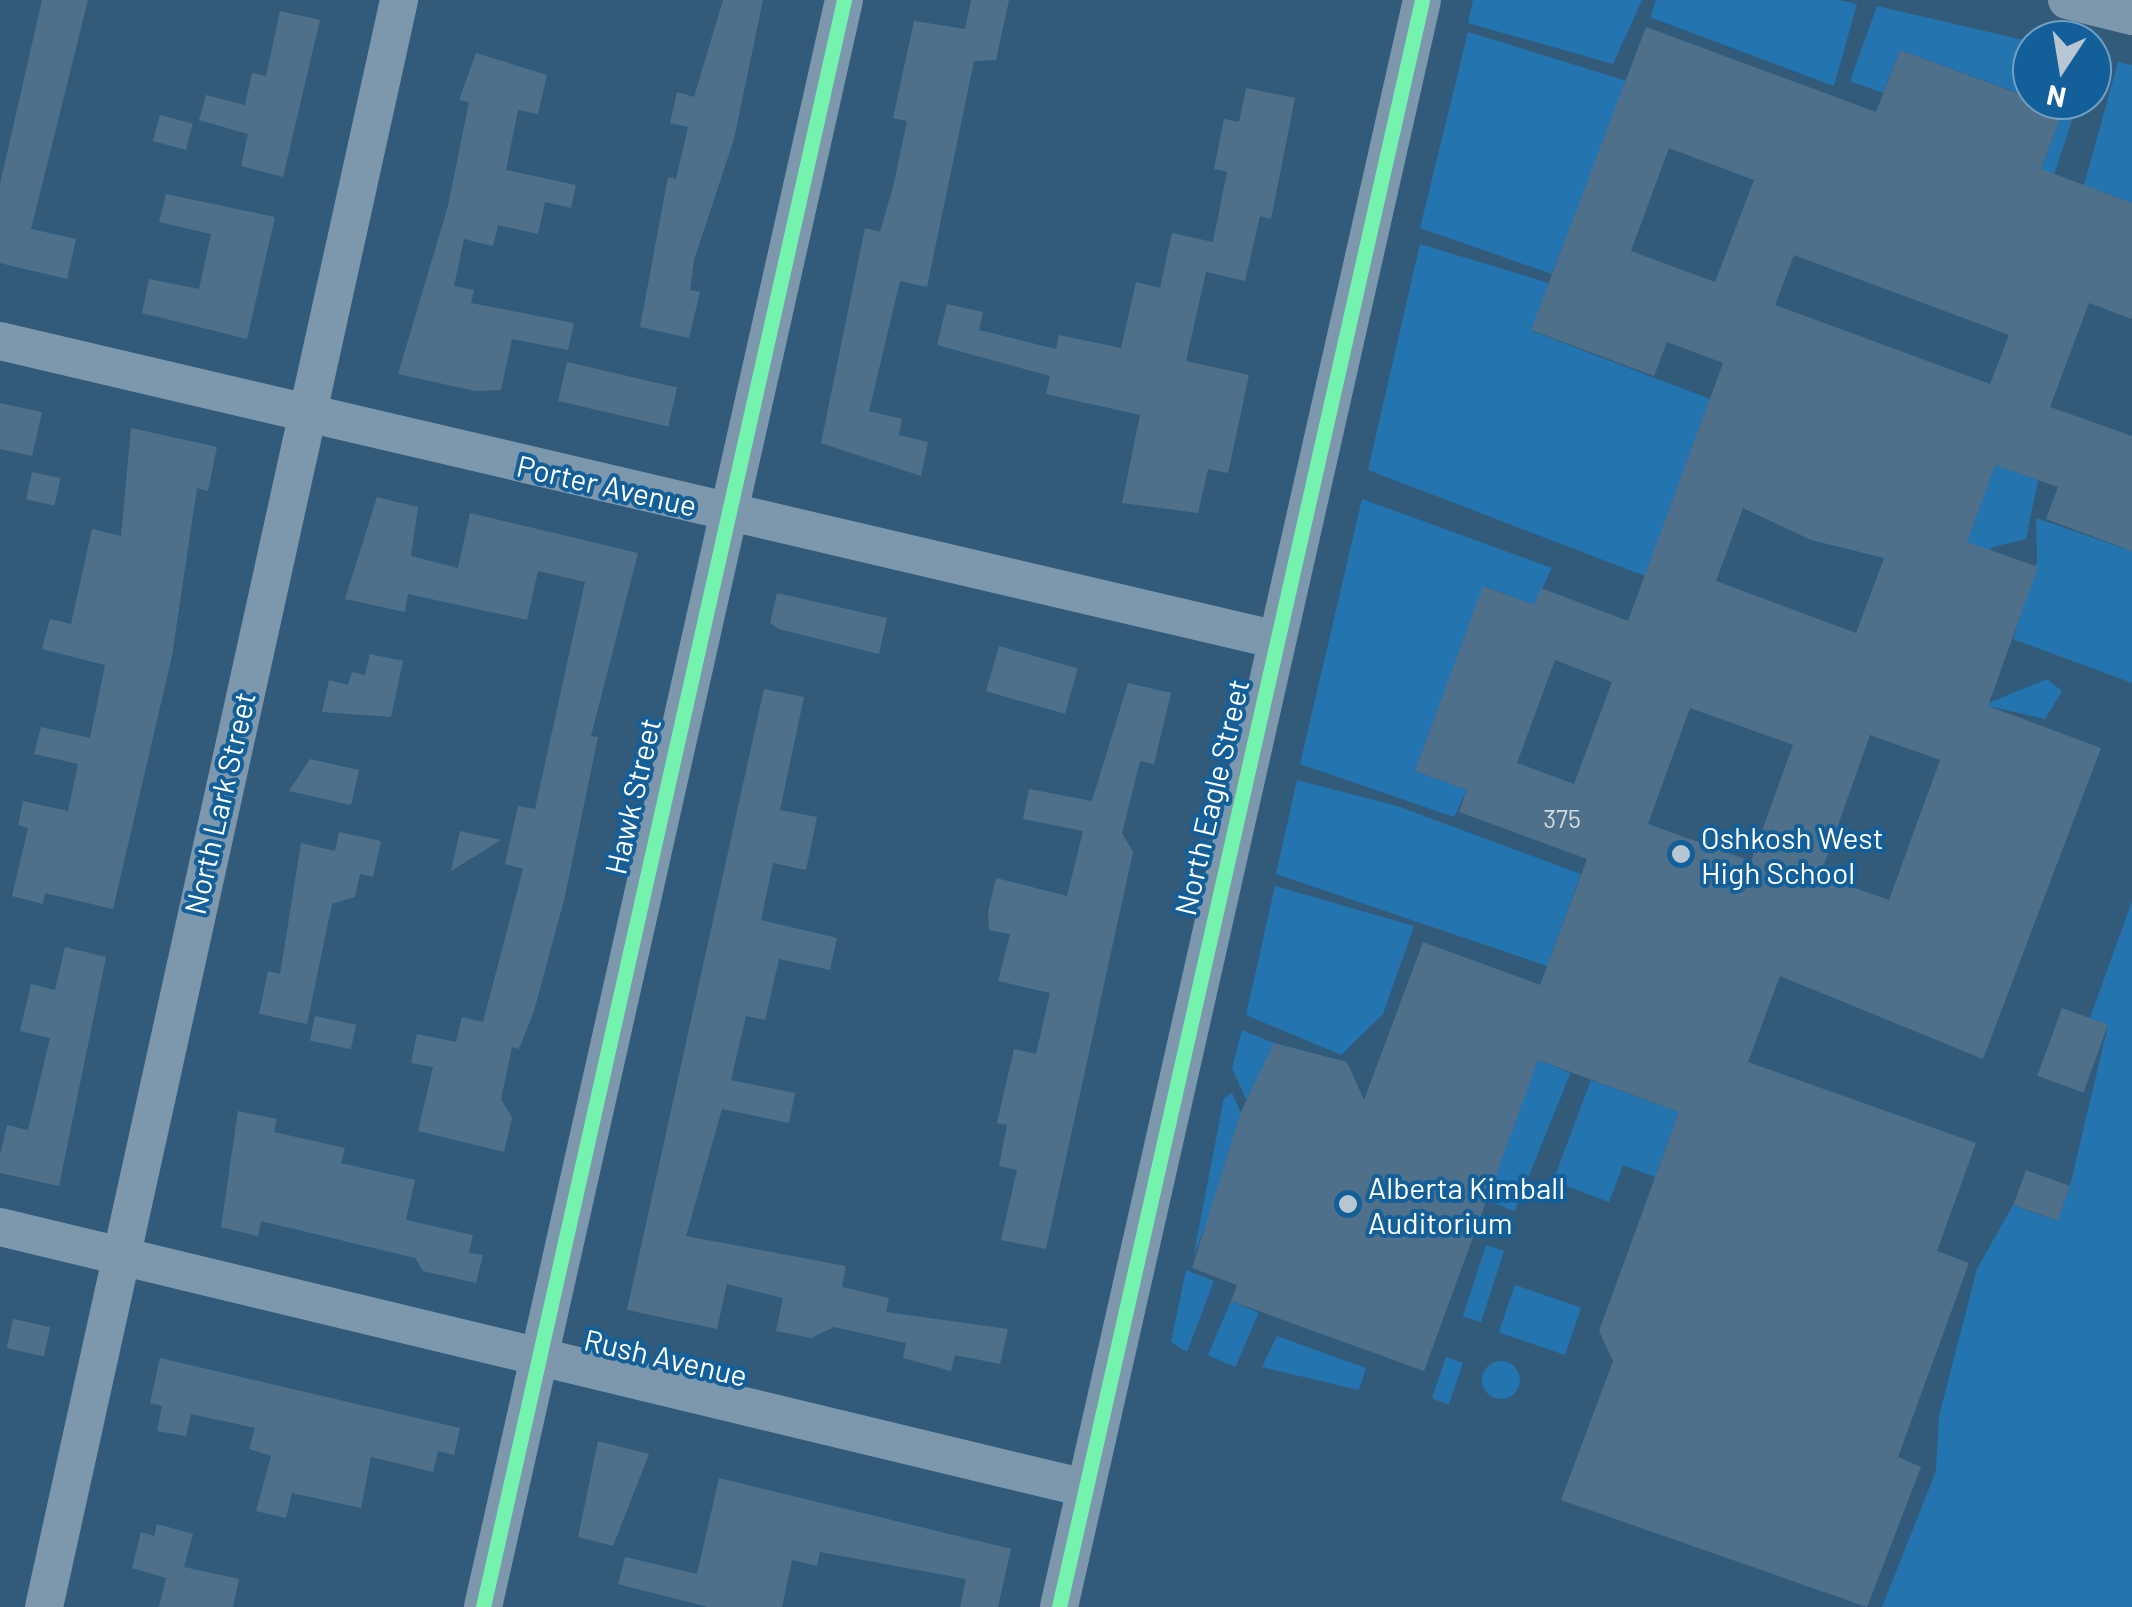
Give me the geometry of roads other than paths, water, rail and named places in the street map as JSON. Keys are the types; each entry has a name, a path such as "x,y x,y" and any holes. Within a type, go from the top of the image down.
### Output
{"street":[{"name":"North Lark Street","path":"44,1607 117,1257 399,0"},
{"name":"Hawk Street","path":"482,1607 534,1355 844,0"},
{"name":"North Eagle Street","path":"1059,1607 1274,639 1422,0"},
{"path":"2066,0 2132,16"},
{"name":"Porter Avenue","path":"0,341 1274,639"},
{"name":"Rush Avenue","path":"0,1228 1085,1488"}],"place":[{"name":"Oshkosh West High School","path":"1681,854"},
{"name":"Alberta Kimball Auditorium","path":"1348,1204"}]}
